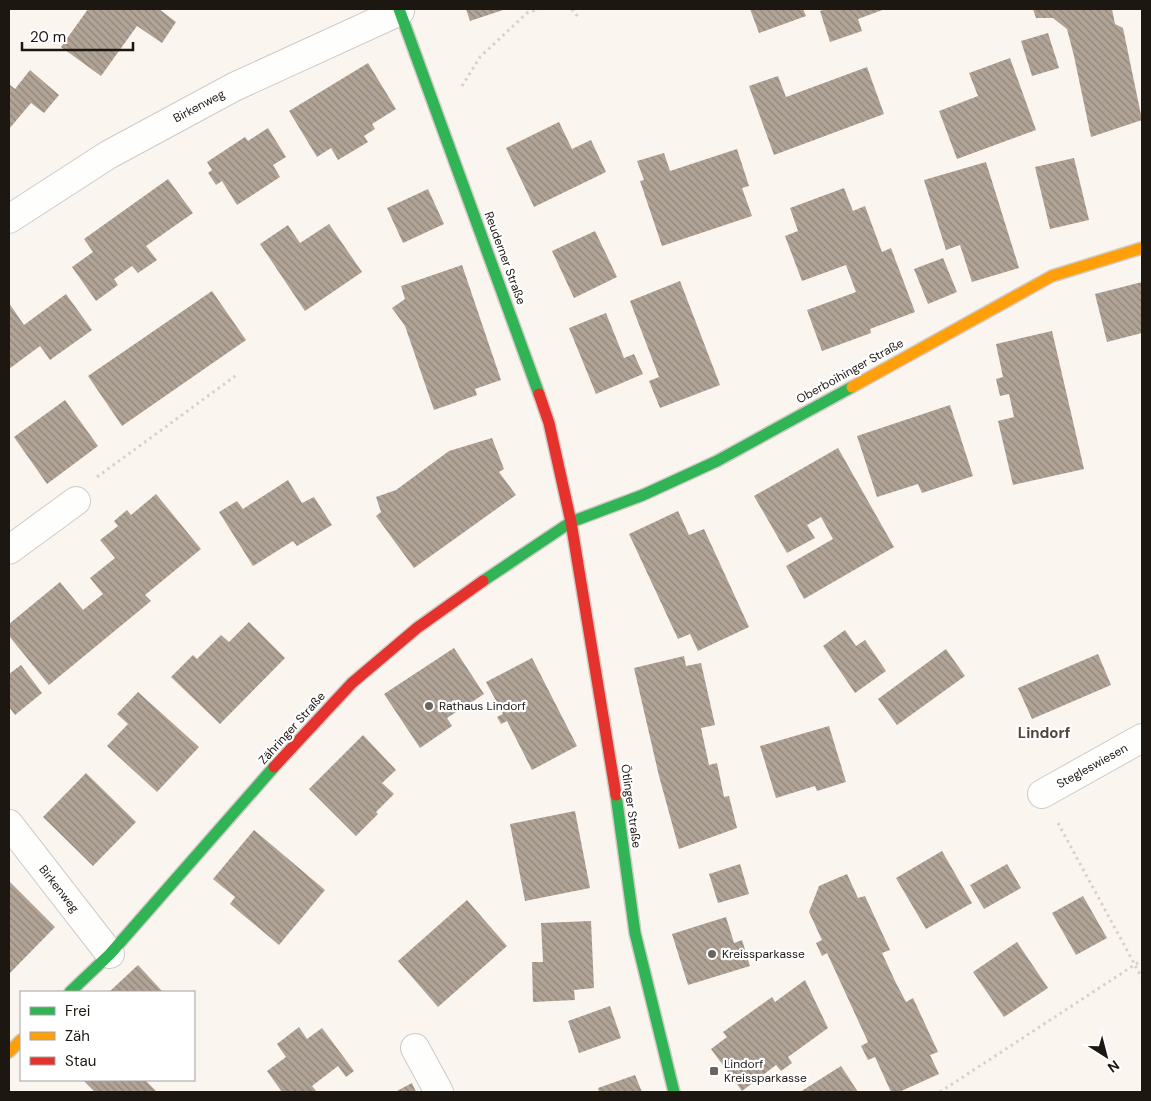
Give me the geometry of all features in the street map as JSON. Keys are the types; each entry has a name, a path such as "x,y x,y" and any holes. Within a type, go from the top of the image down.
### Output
{"street":[{"name":"Birkenweg","path":"9,219 108,155 234,87 399,10"},
{"name":"Reuderner Straße","path":"399,10 549,423 571,522"},
{"name":"Oberboihinger Straße","path":"571,522 643,495 716,461 1052,276 1142,248"},
{"path":"9,550 76,501"},
{"name":"Zähringer Straße","path":"71,991 110,954 273,768 352,683 416,628 571,522"},
{"name":"Ötlinger Straße","path":"571,522 610,756 635,933 674,1092"},
{"name":"Stegleswiesen","path":"1042,794 1142,738"},
{"name":"Birkenweg","path":"9,824 110,954"},
{"path":"9,1052 20,1041"},
{"path":"415,1048 439,1092"}],"path":[{"path":"462,87 480,57 527,13 539,9"},
{"path":"572,9 578,17"},
{"path":"76,501 85,487 238,374"},
{"path":"1042,794 1142,978"},
{"path":"940,1092 1142,960"}],"building":[{"path":"88,9 159,9 176,22 162,43 137,26 101,76 61,47"},
{"path":"466,9 506,9 470,21"},
{"path":"750,9 803,9 806,16 759,33"},
{"path":"826,9 885,9 858,19 862,31 830,42 820,11"},
{"path":"1033,9 1112,9 1115,24 1123,28 1142,120 1091,137 1067,29 1053,18 1036,18"},
{"path":"1048,33 1059,68 1032,76 1021,41"},
{"path":"1010,58 1036,130 957,159 939,111 978,96 969,73"},
{"path":"368,63 396,109 372,124 375,129 364,136 368,142 338,160 331,148 317,157 289,111"},
{"path":"867,67 884,114 774,155 749,86 778,76 786,97"},
{"path":"30,70 59,95 44,113 31,103 9,129 9,84 15,89"},
{"path":"559,122 572,149 591,140 606,172 534,207 506,148"},
{"path":"268,128 286,157 273,165 280,177 237,205 222,181 216,185 208,173 212,170 207,162 245,137 248,141"},
{"path":"737,149 749,186 742,188 752,216 662,246 640,181 644,180 637,161 664,153 670,171"},
{"path":"1074,158 1089,220 1050,229 1035,167"},
{"path":"986,162 1019,268 972,282 960,245 946,250 924,180"},
{"path":"168,179 193,213 146,246 157,260 138,273 132,266 114,279 118,285 96,301 72,267 93,252 84,239"},
{"path":"844,188 853,211 865,206 882,252 891,248 915,312 870,329 871,333 822,351 807,310 856,292 846,265 802,281 785,236 798,231 790,208"},
{"path":"428,189 444,224 403,243 387,208"},
{"path":"329,224 362,272 305,311 260,244 288,225 300,243"},
{"path":"595,231 617,277 574,298 552,251"},
{"path":"943,258 957,292 928,304 914,269"},
{"path":"462,265 501,380 475,389 477,395 434,410 405,326 392,308 405,299 401,286"},
{"path":"680,281 720,385 660,408 649,381 659,377 630,301"},
{"path":"1142,282 1142,333 1107,342 1095,294"},
{"path":"212,291 246,340 122,426 88,376"},
{"path":"66,294 92,330 50,360 40,346 9,369 9,303 24,325"},
{"path":"606,313 624,358 634,354 643,374 596,394 569,328"},
{"path":"1052,331 1084,469 1013,485 998,421 1014,417 1009,394 1000,396 996,379 1003,377 996,344"},
{"path":"65,400 98,446 47,484 14,437"},
{"path":"950,405 973,476 922,493 918,484 877,497 857,436"},
{"path":"492,438 504,469 499,472 516,495 414,568 376,516 381,512 376,497 396,490 449,451"},
{"path":"838,448 894,547 804,599 786,566 833,539 821,517 807,525 815,538 787,553 754,496"},
{"path":"288,480 302,503 314,497 332,525 297,546 293,541 253,566 219,512 237,501 243,509"},
{"path":"156,494 201,549 145,595 151,601 49,685 9,636 9,624 60,582 83,610 103,594 90,578 115,558 100,540 118,526 114,521 127,510 131,515"},
{"path":"678,511 689,535 704,529 749,627 698,651 690,634 678,639 629,534"},
{"path":"249,622 285,658 220,724 171,677 193,655 197,659 221,635 229,642"},
{"path":"845,630 856,646 865,640 886,671 855,693 823,646"},
{"name":"Rathaus Lindorf","path":"454,648 484,694 447,718 452,726 420,748 384,694"},
{"path":"946,649 965,676 897,725 878,699"},
{"path":"1098,654 1111,685 1032,719 1018,688"},
{"path":"684,656 686,666 701,663 715,725 701,728 709,765 717,763 724,797 729,796 737,828 679,849 659,776 634,668"},
{"path":"532,658 577,746 532,770 507,721 501,724 497,717 503,714 486,682"},
{"path":"21,665 42,693 15,715 9,707 9,674"},
{"path":"138,692 199,747 157,792 107,746 128,724 117,714"},
{"path":"829,726 846,782 817,791 815,786 776,798 760,746"},
{"path":"363,735 396,770 382,783 394,794 376,812 378,814 356,836 309,789"},
{"path":"86,773 136,822 93,866 43,817"},
{"path":"575,811 590,888 525,901 510,824"},
{"path":"254,830 325,890 279,945 230,904 235,897 213,879"},
{"path":"942,851 972,903 926,929 896,878"},
{"path":"740,864 749,894 718,903 709,874"},
{"path":"1007,864 1021,888 984,909 970,885"},
{"path":"847,874 858,898 865,896 890,950 882,953 896,983 906,1002 913,998 938,1052 930,1055 939,1074 899,1092 891,1092 875,1057 868,1060 861,1046 868,1042 827,953 822,956 816,943 822,940 809,912 819,886"},
{"path":"9,881 55,927 9,974"},
{"path":"1083,896 1107,938 1076,955 1052,913"},
{"path":"467,900 507,946 438,1007 398,961"},
{"name":"Kreissparkasse","path":"726,917 734,943 742,940 750,966 688,985 672,934"},
{"path":"591,921 594,988 574,990 575,1000 533,1002 532,962 543,962 541,923"},
{"path":"1017,942 1048,988 1004,1017 973,972"},
{"path":"138,965 162,991 110,991"},
{"path":"805,980 828,1028 788,1057 792,1063 781,1071 776,1065 742,1091 711,1049 727,1037 723,1032 772,997 775,1002"},
{"path":"610,1006 621,1038 579,1053 568,1021"},
{"path":"299,1027 307,1039 322,1028 354,1071 346,1077 338,1066 312,1086 317,1092 282,1092 267,1071 286,1057 277,1044"},
{"path":"841,1066 858,1092 800,1092"},
{"path":"635,1075 642,1092 599,1092 598,1088"},
{"path":"84,1081 146,1081 157,1092 95,1092"},
{"path":"412,1083 416,1092 395,1092"}],"traffic: fast":[{"path":"399,9 539,394"},
{"path":"483,581 571,522 643,495 717,461 852,387"},
{"path":"71,991 110,954 274,767"},
{"path":"616,795 635,933 674,1092"}],"traffic: slow":[{"path":"852,387 1052,276 1142,248"},
{"path":"9,1052 20,1041"}],"traffic: jam":[{"path":"539,394 549,423 571,522 616,795"},
{"path":"274,767 352,683 417,628 483,581"}],"place":[{"name":"Rathaus Lindorf","path":"429,706"},
{"name":"Kreissparkasse","path":"712,954"},
{"name":"Lindorf Kreissparkasse","path":"714,1071"}],"district":[{"name":"Lindorf","path":"1044,733"}]}
